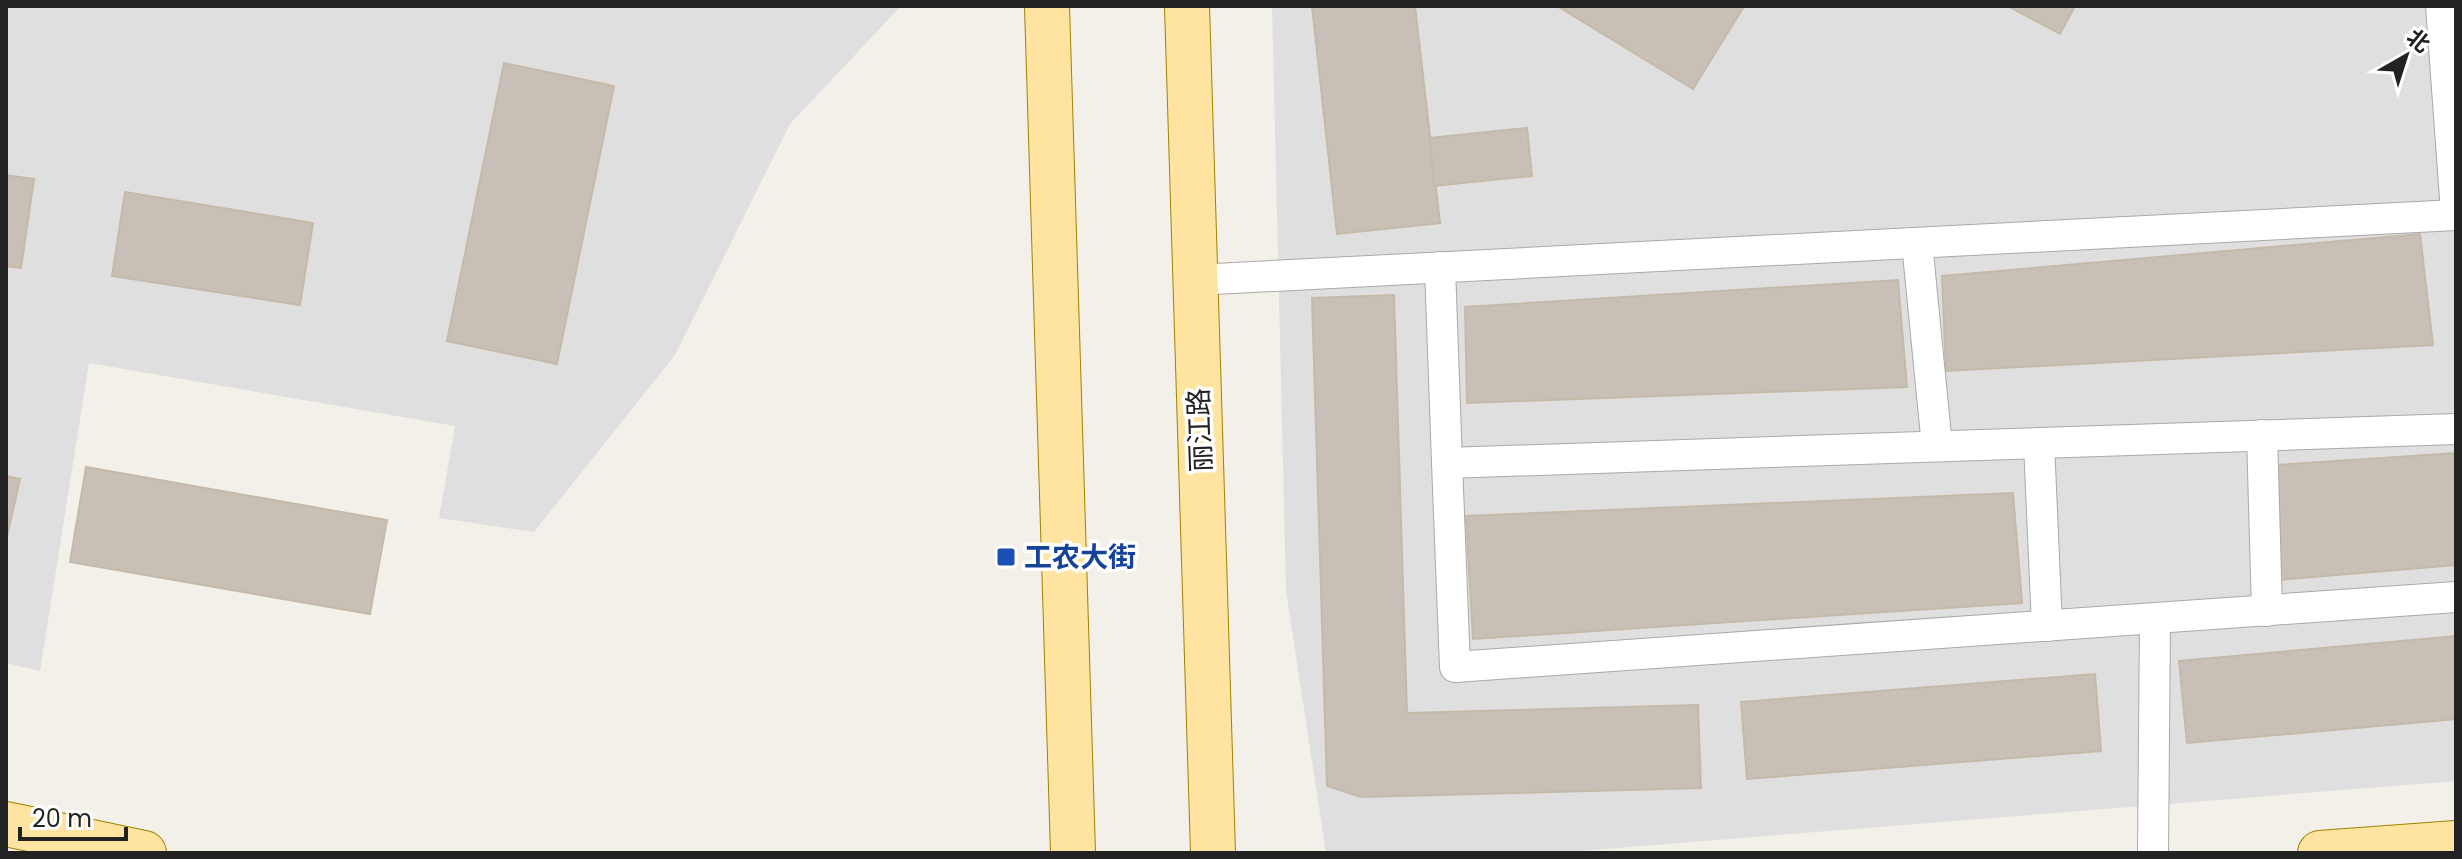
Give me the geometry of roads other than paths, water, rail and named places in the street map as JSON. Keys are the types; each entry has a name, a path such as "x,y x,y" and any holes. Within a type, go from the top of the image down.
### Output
{"main road":[{"path":"1047,6 1073,853"},
{"name":"丽江路","path":"1187,6 1213,853"},
{"path":"6,824 144,853"},
{"path":"2320,853 2456,843"}],"street":[{"path":"1195,280 2456,214 2446,19"},
{"path":"1917,243 1937,446"},
{"path":"1440,267 1455,667 2456,597"},
{"path":"1447,463 2456,429"},
{"path":"2262,435 2267,611"},
{"path":"2039,443 2047,626"},
{"path":"2153,853 2155,619"}],"place":[{"name":"工农大街","path":"1006,557"}]}
